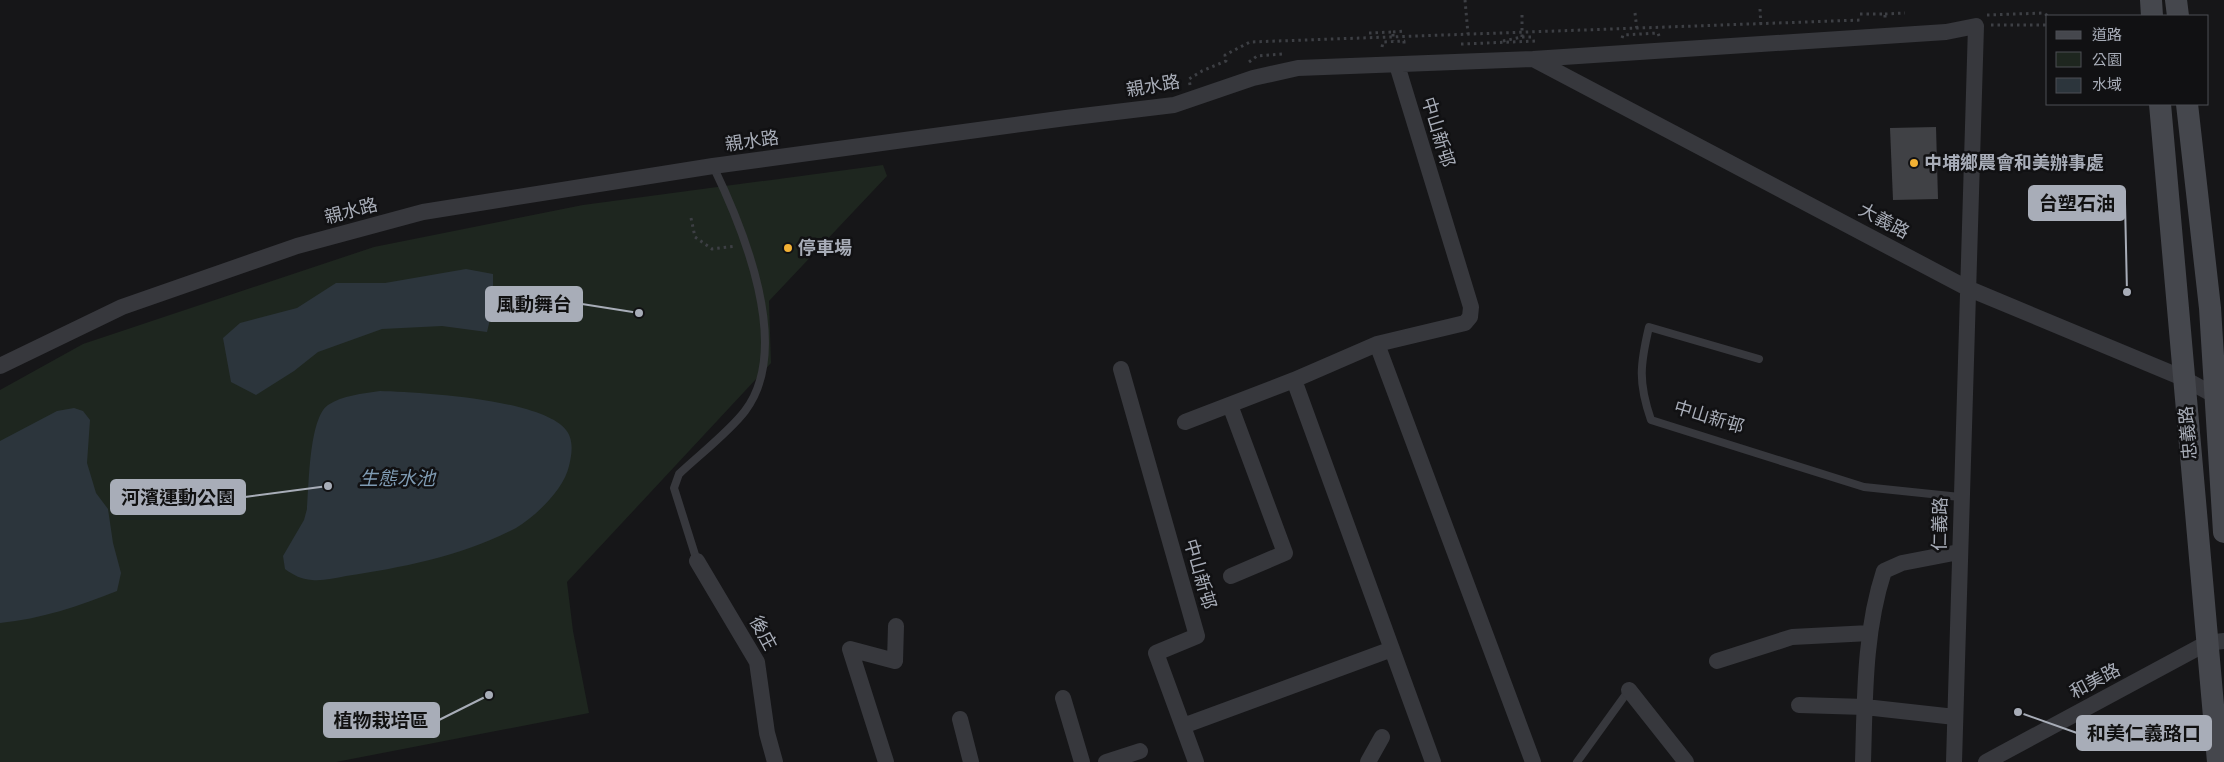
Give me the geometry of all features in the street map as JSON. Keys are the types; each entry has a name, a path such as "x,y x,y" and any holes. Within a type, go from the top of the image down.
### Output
{"street":[{"name":"親水路","path":"0,366 122,307 297,246 423,212 713,166 1174,105 1253,78 1298,68 1397,66 1533,59 1946,32 1980,20"},
{"name":"仁義路","path":"1954,762 1967,288 1980,20"},
{"name":"大義路","path":"1533,59 1967,288 2183,378 2220,399"},
{"name":"中山新邨","path":"1185,422 1294,380 1377,344 1465,323 1470,317 1471,308 1397,66"},
{"name":"忠義路","path":"2160,105 2183,378 2216,642 2218,762"},
{"name":"忠義路","path":"2187,105 2214,308 2220,399 2224,532"},
{"path":"1377,344 1534,762"},
{"name":"中山新邨","path":"1121,369 1197,636 1156,653 1196,762"},
{"path":"1294,380 1433,762"},
{"path":"1230,405 1285,553 1231,576"},
{"path":"1864,762 1865,706 1870,633 1878,590 1884,571 1902,562 1959,552"},
{"name":"後庄","path":"697,561 757,662 767,733 775,762"},
{"path":"886,762 850,649 895,661 896,626"},
{"path":"1717,661 1792,637 1870,633"},
{"name":"和美路","path":"1986,762 2216,642"},
{"path":"1183,726 1392,649"},
{"path":"1629,690 1686,762"},
{"path":"1063,698 1082,762"},
{"path":"1799,706 1865,706 1955,718"},
{"path":"960,719 972,762"},
{"path":"1368,762 1382,737"},
{"path":"1106,762 1140,751"}],"lane":[{"path":"697,561 674,488 679,474 745,411 758,388 763,365 765,332 758,286 745,246 713,166"},
{"name":"中山新邨","path":"1759,358 1649,327 1641,361 1643,397 1650,420 1864,487 1960,498"},
{"path":"1577,762 1629,690"}],"path":[{"path":"1465,0 1468,34"},
{"path":"1760,9 1761,26"},
{"path":"1635,13 1638,34"},
{"path":"1860,14 1905,13"},
{"path":"1980,20 2044,13 2047,15"},
{"path":"1885,14 1885,19"},
{"path":"1522,15 1522,37"},
{"path":"1876,19 1905,18"},
{"path":"1189,79 1202,71 1226,61 1224,55 1250,42 1637,28 1761,26 1866,20"},
{"path":"1980,20 2046,25"},
{"path":"1369,33 1405,31"},
{"path":"1393,32 1393,41"},
{"path":"1623,35 1658,33"},
{"path":"1493,43 1522,37 1531,37 1532,41"},
{"path":"1382,47 1383,42 1404,41 1404,47"},
{"path":"691,218 695,237 712,249 745,246"}],"green space":[{"path":"883,165 887,176 769,301 771,363 567,582 573,631 589,713 336,762 0,762 0,390 83,344 374,247 583,205"}],"water":[{"path":"466,269 493,274 493,307 487,332 442,326 382,329 318,352 294,371 256,395 231,382 223,338 240,323 297,308 336,283 385,283"},
{"name":"生態水池","path":"380,391 478,399 507,404 553,419 566,430 570,438 571,452 566,475 555,493 532,516 516,528 476,546 433,559 367,573 320,580 297,576 285,569 283,556 304,520 307,509 311,453 317,423 328,405 353,395"},
{"path":"74,408 83,411 90,420 87,463 96,493 108,509 113,543 121,573 117,591 60,611 0,623 0,441 57,411"}],"building":[{"name":"中埔鄉農會和美辦事處","path":"1936,127 1938,199 1893,200 1890,128"}],"place":[{"name":"中埔鄉農會和美辦事處","path":"1914,163"},
{"name":"停車場","path":"788,248"},
{"name":"台塑石油","path":"2127,292"},
{"name":"風動舞台","path":"639,313"},
{"name":"河濱運動公園","path":"328,486"},
{"name":"植物栽培區","path":"489,695"},
{"name":"和美仁義路口","path":"2018,712"}]}
